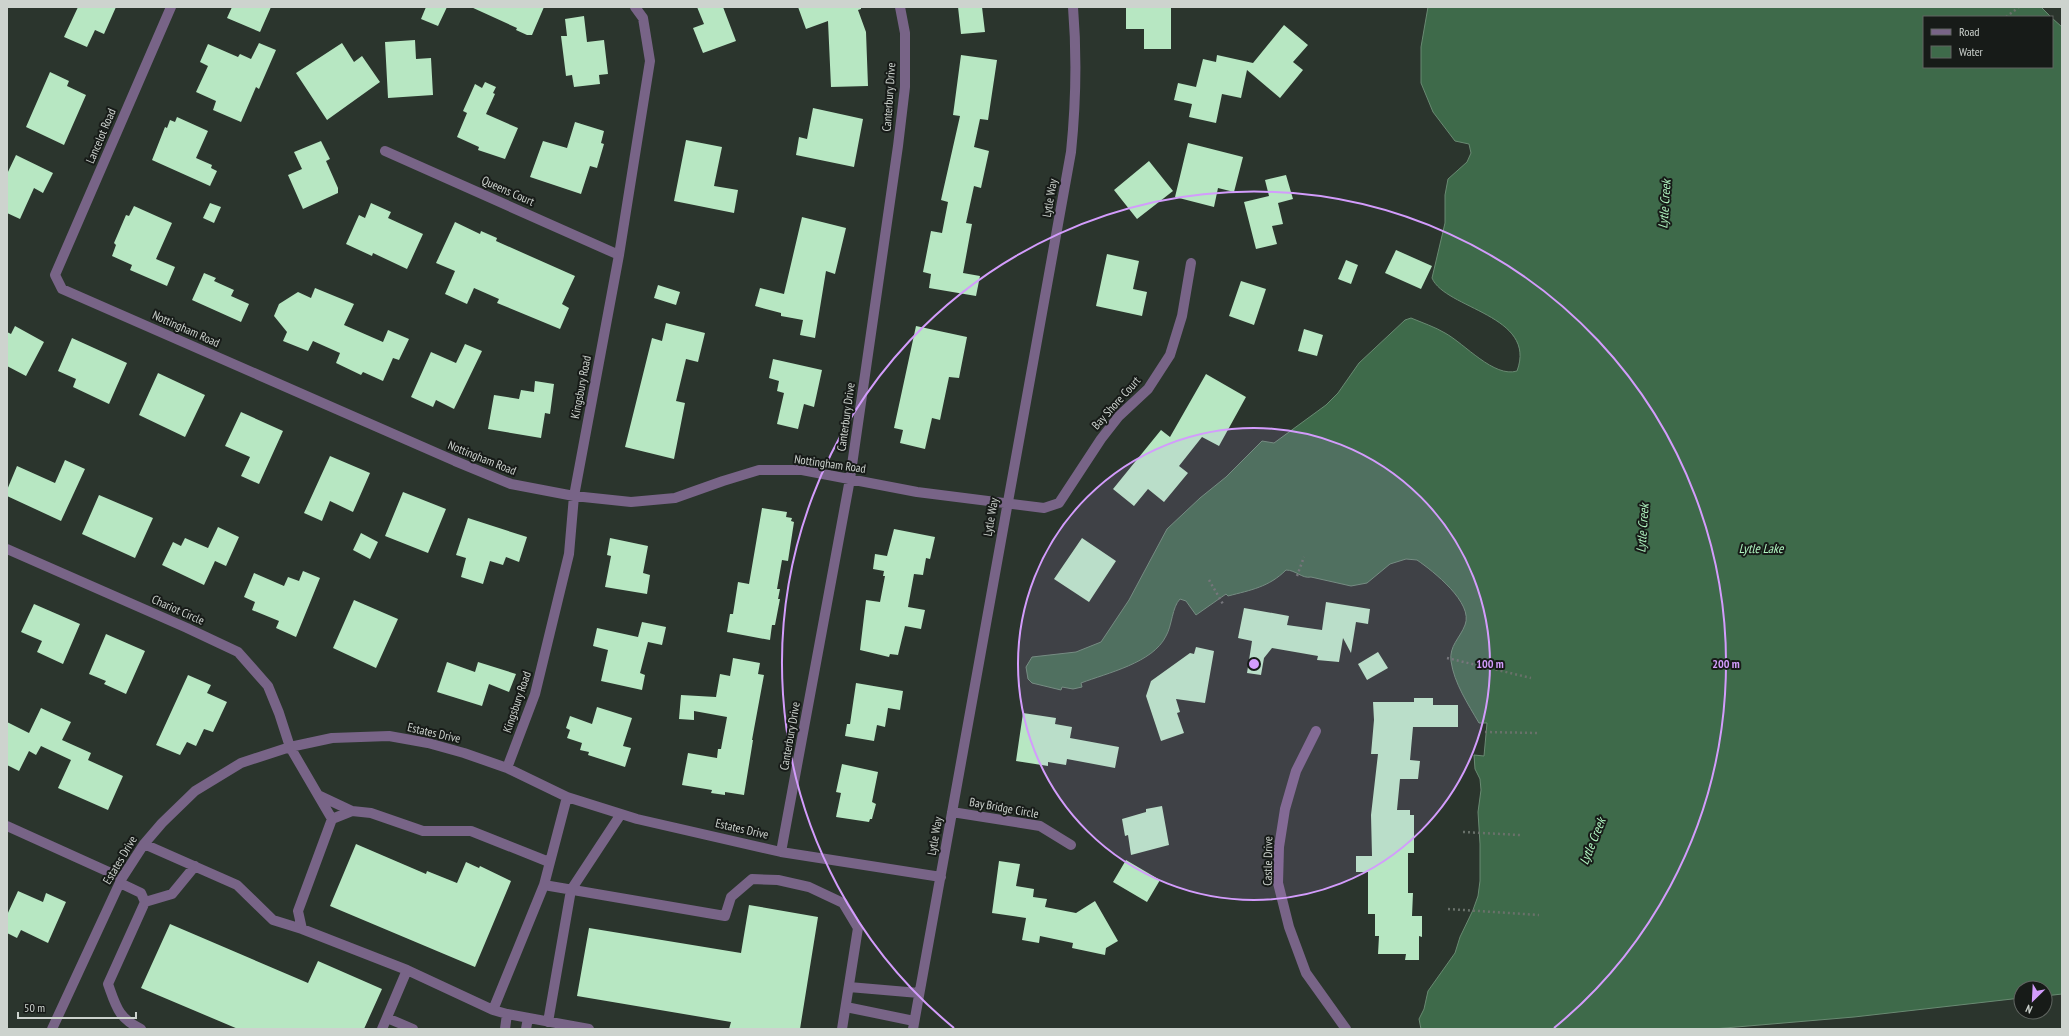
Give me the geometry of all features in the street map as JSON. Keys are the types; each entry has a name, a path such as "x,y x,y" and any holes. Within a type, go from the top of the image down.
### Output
{"street":[{"name":"Lancelot Road","path":"55,275 171,7"},
{"name":"Kingsbury Road","path":"507,768 535,694 549,642 569,554 574,496 619,255 650,61 644,18 635,7"},
{"name":"Canterbury Drive","path":"781,852 850,479 906,87 905,34 900,7"},
{"name":"Lytle Way","path":"913,1025 1071,152 1076,98 1076,44 1073,7"},
{"name":"Queens Court","path":"385,151 619,255"},
{"name":"Bay Shore Court","path":"1007,504 1044,508 1059,503 1114,422 1148,389 1170,355 1182,316 1190,263"},
{"name":"Nottingham Road","path":"55,275 62,289 455,461 511,484 574,496 631,502 675,498 759,470 802,470 917,492 1007,504"},
{"name":"Chariot Circle","path":"7,549 238,652 268,686 280,713 290,747 332,819"},
{"name":"Castle Drive","path":"1316,731 1296,771 1285,809 1279,847 1278,883 1289,927 1306,973 1346,1029"},
{"name":"Estates Drive","path":"52,1029 121,880 144,844 162,823 195,791 242,763 290,747 332,738 389,736 464,753 507,768 567,797 621,814 781,852 941,877"},
{"path":"318,795 352,810 371,813 423,832 471,831 549,862"},
{"path":"493,1010 544,885 567,797"},
{"path":"302,929 298,911 332,819 352,810"},
{"name":"Bay Bridge Circle","path":"952,812 1040,826 1071,845"},
{"path":"548,1022 571,890 621,814"},
{"path":"7,826 121,880 141,893 145,902 108,984 117,1010 128,1023 141,1029"},
{"path":"144,844 238,885 273,920 302,929 407,970 493,1010 507,1014 589,1029"},
{"path":"145,902 172,894 195,866"},
{"path":"544,885 725,916 731,897 752,879 778,880 809,887 844,903 858,928 842,1029"},
{"path":"382,1029 407,970"},
{"path":"849,987 920,993"},
{"path":"846,1007 913,1025"},
{"path":"505,1029 507,1014"},
{"path":"387,1018 413,1029"},
{"path":"526,1029 528,1018"}],"path":[{"path":"2007,16 2019,7"},
{"path":"1297,576 1304,557"},
{"path":"1209,580 1223,604"},
{"path":"1446,658 1531,678"},
{"path":"1485,732 1537,733"},
{"path":"1463,832 1520,835"},
{"path":"1448,909 1539,915"}],"water":[{"name":"Lytle Lake","path":"1428,7 2041,7 2050,16 1923,16 1923,68 2053,68 2053,19 2062,27 2062,994 2053,995 2053,980 2013,980 2013,999 1854,1017 1713,1029 1421,1029 1419,1019 1424,1009 1428,991 1455,953 1460,937 1478,896 1480,881 1480,844 1478,812 1481,790 1480,779 1475,769 1474,755 1484,756 1487,723 1479,723 1462,693 1455,677 1451,661 1455,642 1465,625 1466,616 1464,607 1442,580 1417,560 1406,559 1390,564 1367,583 1351,586 1305,577 1293,571 1286,570 1280,576 1259,587 1228,596 1226,594 1196,615 1186,601 1180,599 1175,607 1166,636 1160,645 1140,660 1116,671 1081,683 1082,687 1073,689 1062,687 1061,690 1032,683 1028,679 1026,667 1032,657 1076,652 1101,642 1129,600 1167,529 1200,498 1226,477 1262,441 1274,443 1326,405 1338,393 1359,363 1405,320 1411,318 1441,331 1453,338 1480,359 1499,370 1508,372 1517,371 1520,352 1514,337 1503,325 1440,289 1432,278 1445,223 1445,195 1448,179 1467,162 1471,153 1469,144 1455,141 1433,112 1421,83 1421,47"}],"building":[{"path":"78,7 116,7 104,34 95,30 87,47 64,37"},
{"path":"232,7 271,7 260,32 227,18"},
{"path":"426,7 447,7 438,26 421,19"},
{"path":"471,7 544,7 532,35 527,35 516,30 517,28"},
{"path":"697,7 723,7 736,41 703,53 693,28 704,24"},
{"path":"798,7 861,7 861,9 858,10 866,32 868,86 831,87 828,21 806,29"},
{"path":"958,7 982,7 985,32 961,34"},
{"path":"1126,7 1171,7 1171,49 1144,49 1144,29 1126,29"},
{"path":"584,16 587,42 604,40 608,74 599,75 600,84 574,87 572,75 566,76 561,36 567,36 565,19"},
{"path":"1284,25 1308,45 1293,62 1303,70 1280,98 1247,70 1241,98 1222,94 1216,123 1189,117 1192,104 1174,100 1178,83 1196,87 1203,59 1216,62 1217,55 1253,63"},
{"path":"415,40 416,59 431,58 433,95 388,98 385,42"},
{"path":"259,43 276,50 259,89 256,87 241,122 213,110 216,101 196,92 208,66 200,62 208,44 238,57 240,54 251,59"},
{"path":"342,43 354,62 362,56 380,82 327,120 296,73"},
{"path":"961,55 997,60 988,120 980,119 974,147 989,151 981,188 974,186 966,223 972,224 963,273 980,276 976,296 929,288 931,274 923,272 931,231 942,233 948,202 941,200 960,116 953,115"},
{"path":"50,72 69,81 67,86 86,95 64,145 26,127"},
{"path":"485,82 496,87 493,93 495,94 486,114 518,128 505,159 478,150 479,147 457,137 467,113 463,111 475,84 482,88"},
{"path":"813,108 863,119 854,167 796,155 799,137 807,139"},
{"path":"177,117 208,131 196,158 212,165 211,168 217,171 210,186 152,160 165,127 167,128 170,120 175,122"},
{"path":"575,122 604,131 601,143 604,144 597,168 590,166 581,194 530,177 543,141 567,148"},
{"path":"686,140 722,147 714,186 738,190 734,213 674,201"},
{"path":"321,141 330,159 326,161 338,188 338,193 303,209 288,175 302,169 294,152"},
{"path":"1188,143 1243,157 1234,192 1218,188 1214,207 1175,197"},
{"path":"16,155 53,173 43,193 34,188 20,219 7,213 7,174"},
{"path":"1149,161 1173,191 1137,219 1114,190"},
{"path":"1286,175 1293,199 1278,203 1283,224 1272,226 1277,244 1256,249 1244,202 1269,196 1265,180"},
{"path":"210,203 221,207 214,223 203,218"},
{"path":"371,203 391,212 388,218 423,234 407,269 373,253 372,256 346,244 359,215 365,218"},
{"path":"134,206 172,223 156,259 175,267 167,286 130,270 132,265 112,256 116,245 114,243 126,215 129,216"},
{"path":"802,217 846,228 835,274 826,271 815,338 800,335 803,320 781,316 781,313 755,306 760,288 784,294"},
{"path":"455,222 480,234 481,231 497,238 496,241 575,276 562,304 569,308 560,329 497,303 499,299 474,288 467,304 445,294 455,271 436,263"},
{"path":"1396,250 1432,266 1421,289 1385,273"},
{"path":"1107,254 1139,261 1133,289 1147,292 1142,316 1096,306"},
{"path":"1346,260 1358,265 1351,284 1338,279"},
{"path":"204,273 216,278 214,281 234,290 231,296 249,304 241,322 192,300"},
{"path":"1241,281 1266,289 1254,325 1229,316"},
{"path":"658,285 680,292 676,305 654,298"},
{"path":"315,288 354,304 344,325 383,342 388,330 409,339 399,360 393,358 383,381 363,372 361,375 336,363 340,353 313,341 308,351 283,341 287,332 274,316 279,304 298,292 311,298"},
{"path":"666,323 705,333 698,362 686,359 676,401 685,403 674,459 625,447 652,338 662,341"},
{"path":"15,326 44,342 26,376 7,366 7,332 11,334"},
{"path":"916,326 967,337 959,378 949,377 940,420 932,418 925,449 900,443 903,430 894,428"},
{"path":"1304,329 1323,335 1317,356 1298,351"},
{"path":"72,338 127,363 109,404 73,387 76,379 58,371"},
{"path":"465,344 482,351 454,409 436,400 433,407 411,397 431,352 456,363"},
{"path":"773,359 822,370 814,407 804,404 798,429 777,424 784,393 777,391 779,381 769,378"},
{"path":"158,373 205,395 185,437 139,415"},
{"path":"1206,374 1246,397 1219,446 1202,437 1179,466 1188,473 1164,502 1148,489 1134,506 1113,489 1161,430 1170,437"},
{"path":"535,381 554,384 550,414 545,413 541,438 488,429 494,395 519,399 521,390 534,392"},
{"path":"241,412 283,431 259,484 241,476 250,457 225,446"},
{"path":"330,456 370,473 353,512 330,501 322,521 304,513"},
{"path":"65,460 85,469 61,521 7,496 7,490 17,466 55,483"},
{"path":"403,492 446,509 428,553 385,536"},
{"path":"99,495 153,518 135,558 82,534"},
{"path":"762,508 787,512 786,517 792,518 791,521 794,522 788,561 782,560 777,589 780,589 778,599 780,599 775,625 772,625 770,640 727,632 730,614 733,614 738,582 749,584"},
{"path":"468,518 527,537 519,562 506,557 503,565 490,561 483,584 461,577 466,558 456,555"},
{"path":"218,527 239,537 226,566 215,561 204,585 162,565 173,542 181,546 185,538 208,548"},
{"path":"894,529 935,537 930,559 926,558 923,575 914,574 908,607 925,610 921,629 905,626 898,655 890,654 889,657 860,650 866,600 880,602 885,576 883,576 884,571 873,569 875,554 887,556"},
{"path":"361,533 378,542 370,559 353,550"},
{"path":"610,538 648,546 643,573 650,575 647,594 605,587 611,556 607,555"},
{"path":"1082,538 1116,561 1089,602 1054,579"},
{"path":"303,571 320,578 296,637 276,628 279,621 252,610 255,602 244,597 254,573 284,586 288,577 299,581"},
{"path":"354,600 398,619 376,668 333,648"},
{"path":"1326,602 1370,609 1368,624 1356,622 1351,653 1343,638 1339,662 1317,660 1318,656 1272,648 1264,658 1261,675 1247,673 1252,641 1238,638 1244,608 1289,616 1287,625 1322,630"},
{"path":"34,604 80,624 63,664 37,652 42,641 21,632"},
{"path":"642,622 666,627 662,645 648,642 640,673 645,675 642,690 601,681 608,650 593,646 597,628 638,637"},
{"path":"106,634 145,651 126,694 104,684 106,681 89,674"},
{"path":"1196,647 1214,651 1205,703 1176,699 1180,712 1177,713 1184,733 1161,741 1146,696 1151,681 1190,653 1194,654"},
{"path":"1378,652 1388,668 1367,680 1358,664"},
{"path":"733,658 760,663 758,674 764,675 744,795 725,792 725,795 711,793 712,790 682,785 688,753 717,758 718,749 721,749 727,717 694,711 694,720 679,719 681,695 716,697 720,674 730,676"},
{"path":"447,662 475,672 478,662 516,674 509,692 489,684 482,706 437,692"},
{"path":"188,675 211,685 207,693 227,702 213,732 204,729 196,746 187,742 180,755 156,745"},
{"path":"856,683 903,691 900,710 888,708 885,727 877,725 874,741 845,736 847,724 850,724"},
{"path":"1414,698 1433,698 1433,705 1458,705 1458,727 1413,727 1410,760 1420,761 1418,779 1400,779 1397,810 1410,810 1410,815 1414,815 1414,853 1408,853 1408,893 1413,893 1412,916 1422,916 1422,937 1419,936 1419,960 1405,960 1406,954 1378,954 1379,936 1375,936 1375,914 1368,914 1368,872 1356,872 1356,856 1372,856 1371,815 1378,754 1371,754 1374,720 1373,702 1414,702"},
{"path":"597,707 632,718 623,746 631,748 625,767 588,755 589,752 580,750 582,743 567,738 570,730 566,728 570,716 592,724"},
{"path":"41,708 71,722 62,740 91,753 88,760 123,776 108,810 58,788 71,760 41,746 36,755 29,751 19,771 7,765 7,722 29,733"},
{"path":"1023,713 1056,718 1055,724 1072,727 1070,738 1119,747 1115,768 1067,759 1066,765 1048,762 1048,766 1016,761"},
{"path":"842,764 878,772 872,802 876,804 872,819 870,819 869,822 836,817 841,793 836,792"},
{"path":"1162,806 1169,845 1131,855 1128,835 1125,836 1122,819 1146,812 1146,809"},
{"path":"356,844 426,874 427,871 457,883 466,862 479,868 480,866 511,881 475,967 330,906"},
{"path":"1126,860 1160,880 1147,902 1113,882"},
{"path":"999,861 1020,864 1016,886 1034,889 1033,897 1047,899 1045,907 1076,913 1095,901 1118,941 1106,948 1105,955 1072,948 1073,943 1040,936 1039,943 1022,940 1026,918 992,913"},
{"path":"18,891 43,902 46,893 66,902 48,943 21,930 17,938 7,933 7,915"},
{"path":"749,905 818,917 800,1029 729,1029 731,1022 577,996 589,928 741,953"},
{"path":"170,924 308,983 318,961 382,989 364,1029 238,1029 141,988"}],"water label":[{"name":"Lytle Creek","path":"1664,204"},
{"name":"Lytle Creek","path":"1642,528"},
{"name":"Lytle Creek","path":"1592,841"}]}
